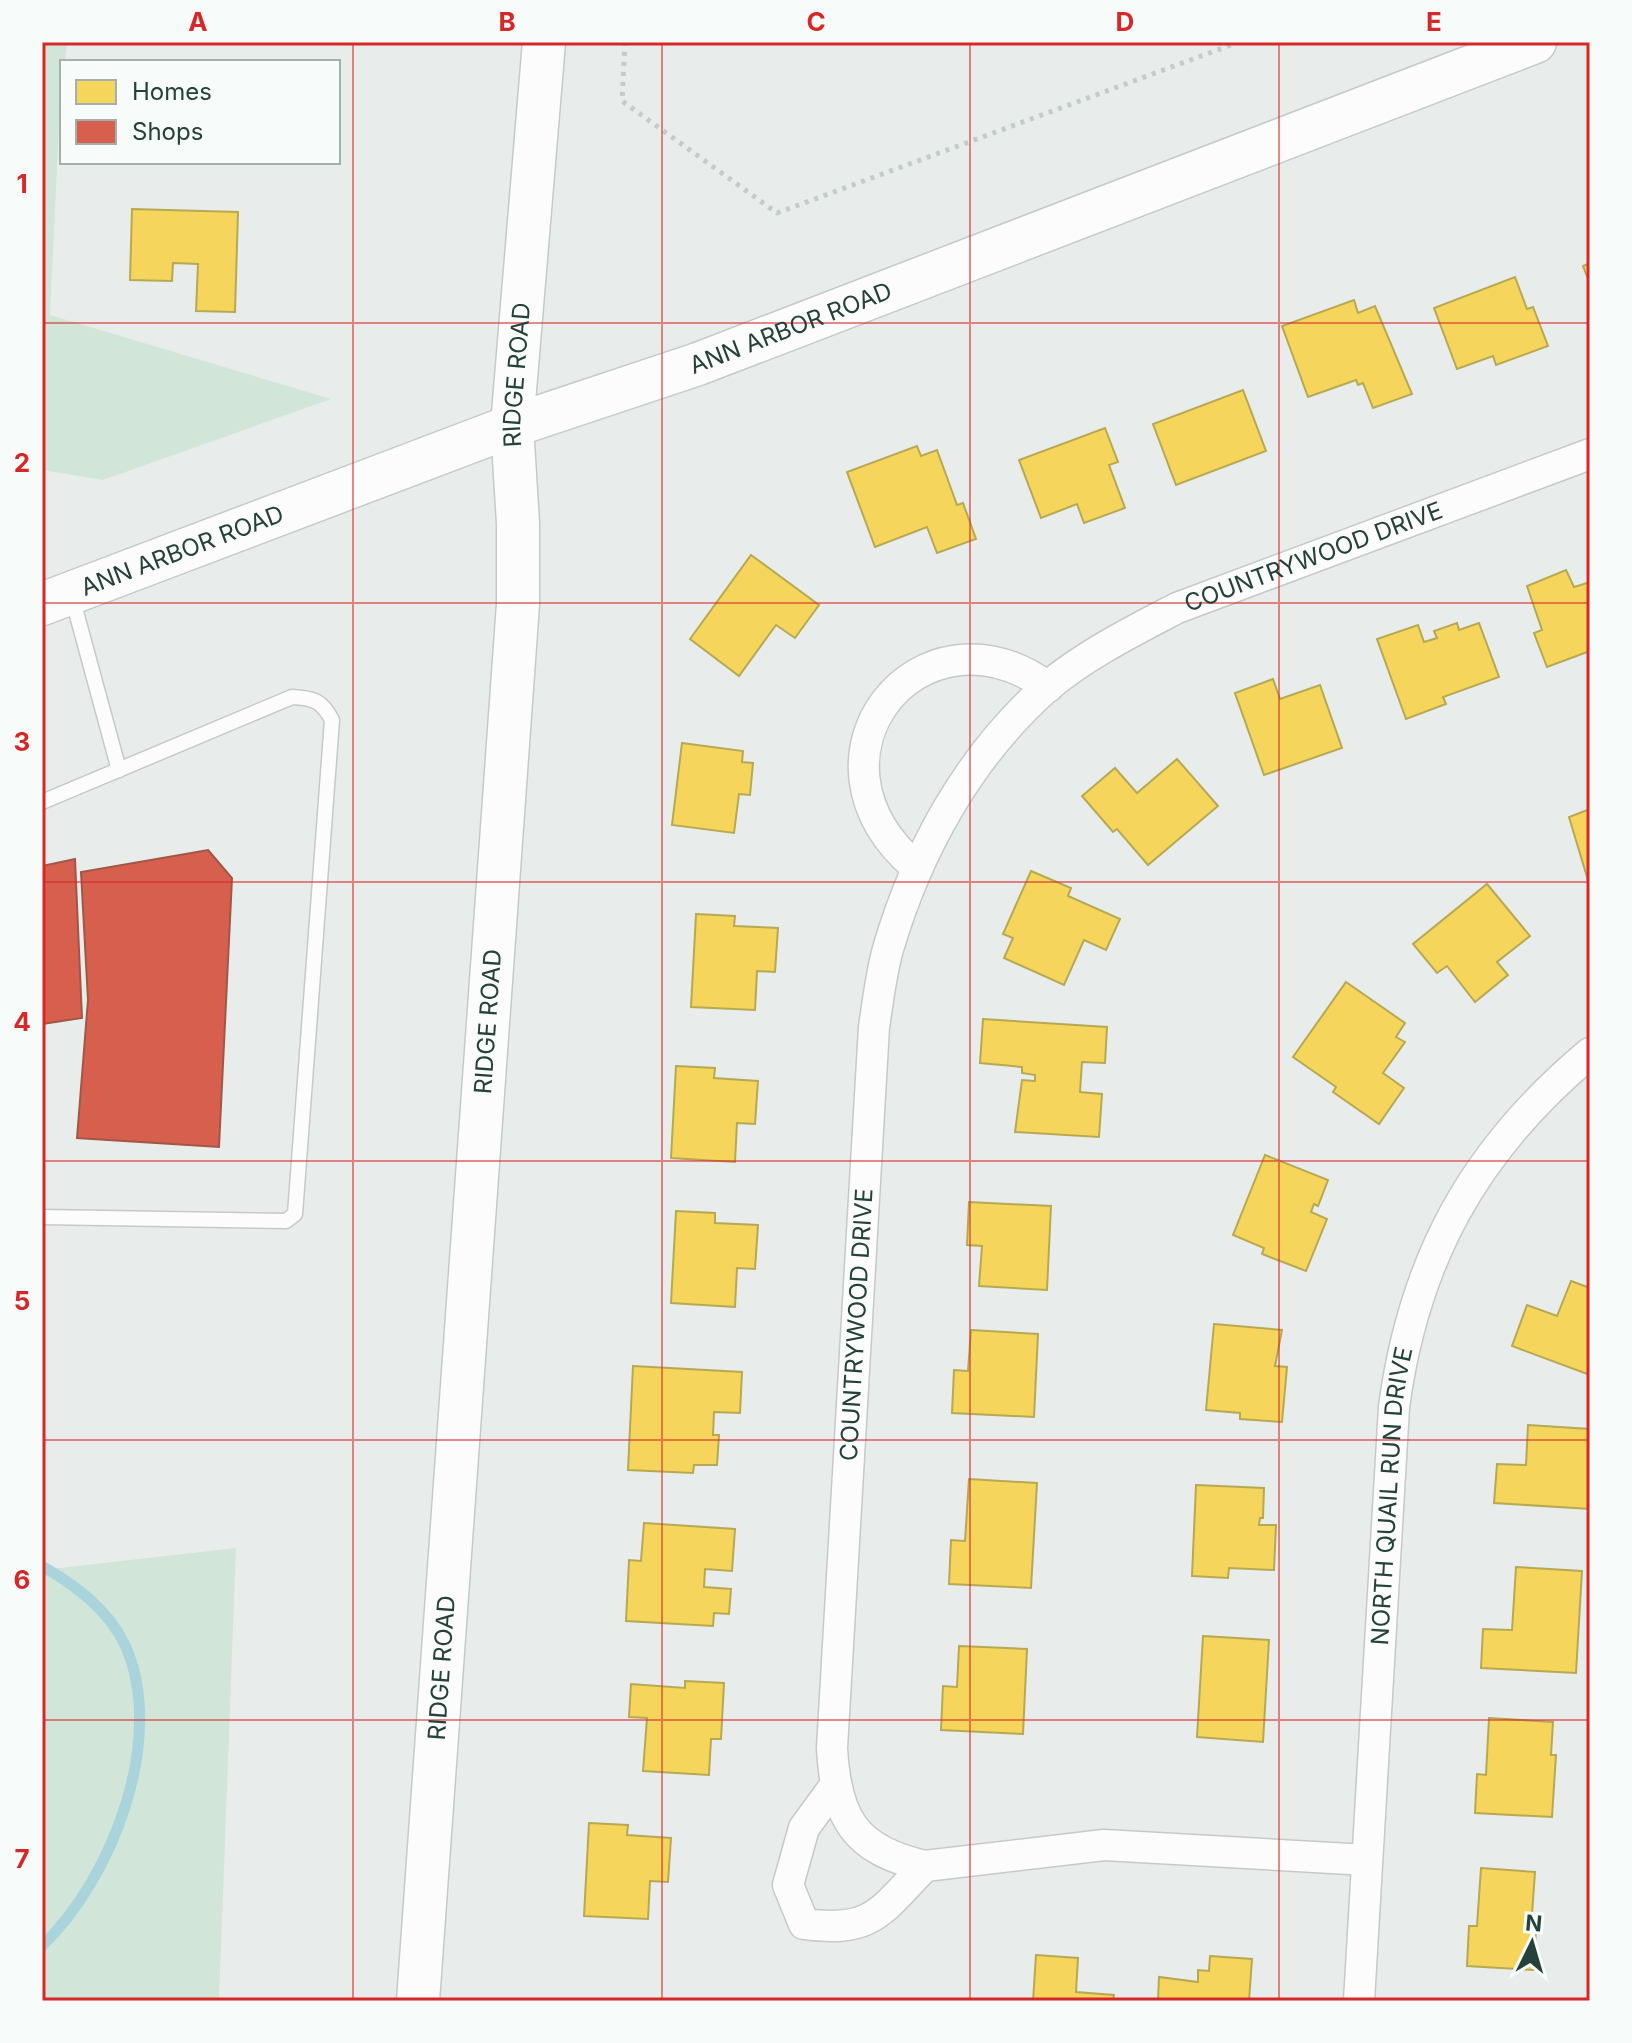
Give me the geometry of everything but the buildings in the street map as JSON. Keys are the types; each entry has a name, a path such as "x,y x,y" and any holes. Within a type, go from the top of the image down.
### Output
{"street":[{"name":"RIDGE ROAD","path":"418,2001 518,604 518,523 512,426 544,42"},
{"name":"ANN ARBOR ROAD","path":"56,598 512,426 698,364 1535,42"},
{"name":"COUNTRYWOOD DRIVE","path":"1367,1860 1104,1845 925,1866 896,1859 876,1849 849,1822 834,1787 833,1733 874,1027 887,951 916,867 938,823 981,760 1048,687 1119,638 1177,608 1590,454"},
{"path":"916,867 894,848 870,806 863,780 866,741 884,702 924,670 950,661 977,660 1002,664 1025,671 1048,687"},
{"name":"NORTH QUAIL RUN DRIVE","path":"1359,2001 1394,1407 1400,1362 1415,1302 1436,1245 1465,1191 1510,1128 1552,1084 1590,1053"},
{"path":"834,1787 804,1828 788,1885 804,1924 857,1926 879,1914 925,1866"}],"lane":[{"path":"56,598 119,770"},
{"path":"42,802 292,697 312,698 323,704 332,720 295,1214 286,1221 42,1217"}],"path":[{"path":"625,42 622,101 777,213 1239,42"}],"green space":[{"path":"42,42 67,42 65,60 60,60 50,315 331,399 103,480 42,470"},
{"path":"236,1548 219,2001 42,2001 42,1570"}],"waterway":[{"path":"42,1566 90,1599 118,1632 136,1682 140,1722 136,1763 126,1805 110,1846 67,1918 42,1946"}]}
